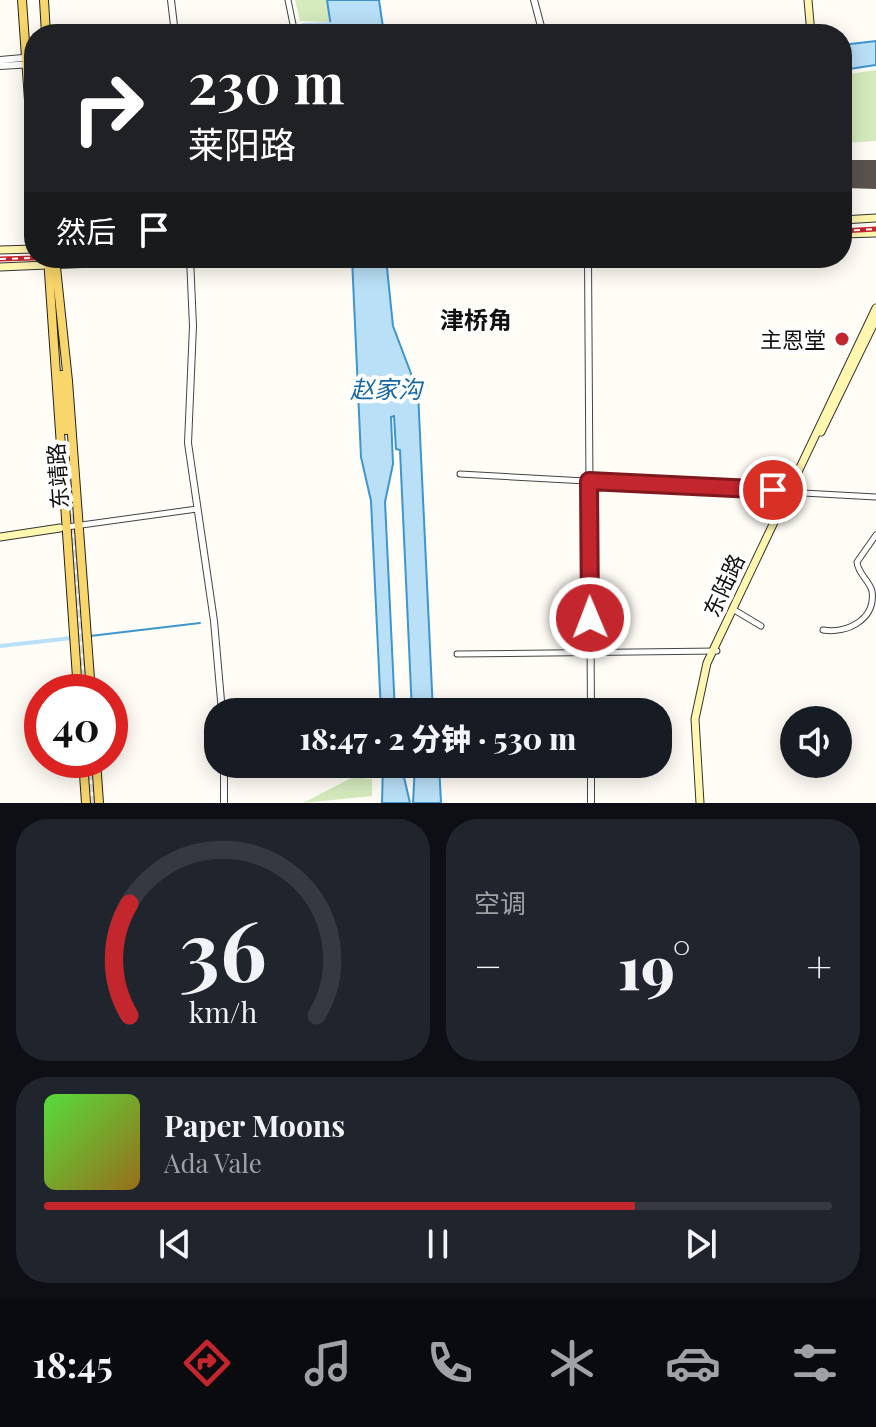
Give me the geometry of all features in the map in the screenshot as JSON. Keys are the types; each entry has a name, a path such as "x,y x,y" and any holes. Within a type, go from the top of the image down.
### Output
{"main road":[{"path":"22,0 25,24"},
{"path":"44,0 45,24"},
{"path":"810,0 812,24"},
{"path":"852,219 876,218"},
{"path":"852,234 876,233"},
{"path":"0,250 24,249"},
{"path":"0,267 24,265"},
{"name":"东靖路","path":"52,268 65,530 78,674"},
{"name":"东靖路","path":"54,268 79,525 90,674"},
{"path":"57,282 69,466"},
{"name":"东陆路","path":"714,651 736,611 876,308"},
{"name":"东陆路","path":"703,803 696,713 700,684 876,319"},
{"path":"0,537 65,530 79,674"},
{"path":"84,778 86,803"},
{"path":"97,778 99,803"}],"street":[{"path":"171,0 174,24"},
{"path":"288,0 293,24"},
{"path":"534,0 540,24"},
{"path":"0,60 24,61"},
{"path":"0,66 24,62"},
{"path":"190,268 193,326 187,424 214,621 221,698"},
{"path":"588,268 591,698"},
{"path":"460,474 876,497"},
{"path":"65,530 79,525 197,509"},
{"path":"823,630 844,631 854,627 873,610 872,592 857,562 876,535"},
{"path":"736,611 761,626"},
{"path":"457,654 714,651"},
{"path":"224,778 224,803"},
{"path":"591,778 591,803"}],"green space":[{"path":"295,0 327,0 329,22 300,21"},
{"path":"876,70 876,141 852,143 852,74"},
{"path":"351,778 372,779 372,796 303,803"}],"water":[{"path":"327,0 379,0 383,24 331,24"},
{"path":"876,41 876,65 852,69 852,44"},
{"name":"赵家沟","path":"352,268 387,268 393,326 418,392 432,698 411,698 400,450 396,449 394,416 391,417 393,464 385,502 394,698 380,698 371,501 361,457"},
{"path":"383,778 404,778 410,803 382,803"},
{"path":"414,778 440,778 441,803 413,803"}],"building":[{"path":"852,160 876,160 876,189 852,188"}],"waterway":[{"path":"90,636 200,623"},
{"path":"0,646 72,638"}],"tunnel":[{"path":"69,466 85,674"},
{"path":"92,778 94,803"}],"railway":[{"path":"852,230 876,229"},
{"path":"0,259 24,258"}],"place":[{"name":"主恩堂","path":"842,339"}],"district":[{"name":"津桥角","path":"476,319"}],"route":[{"path":"590,618 589,481 773,490"}]}
